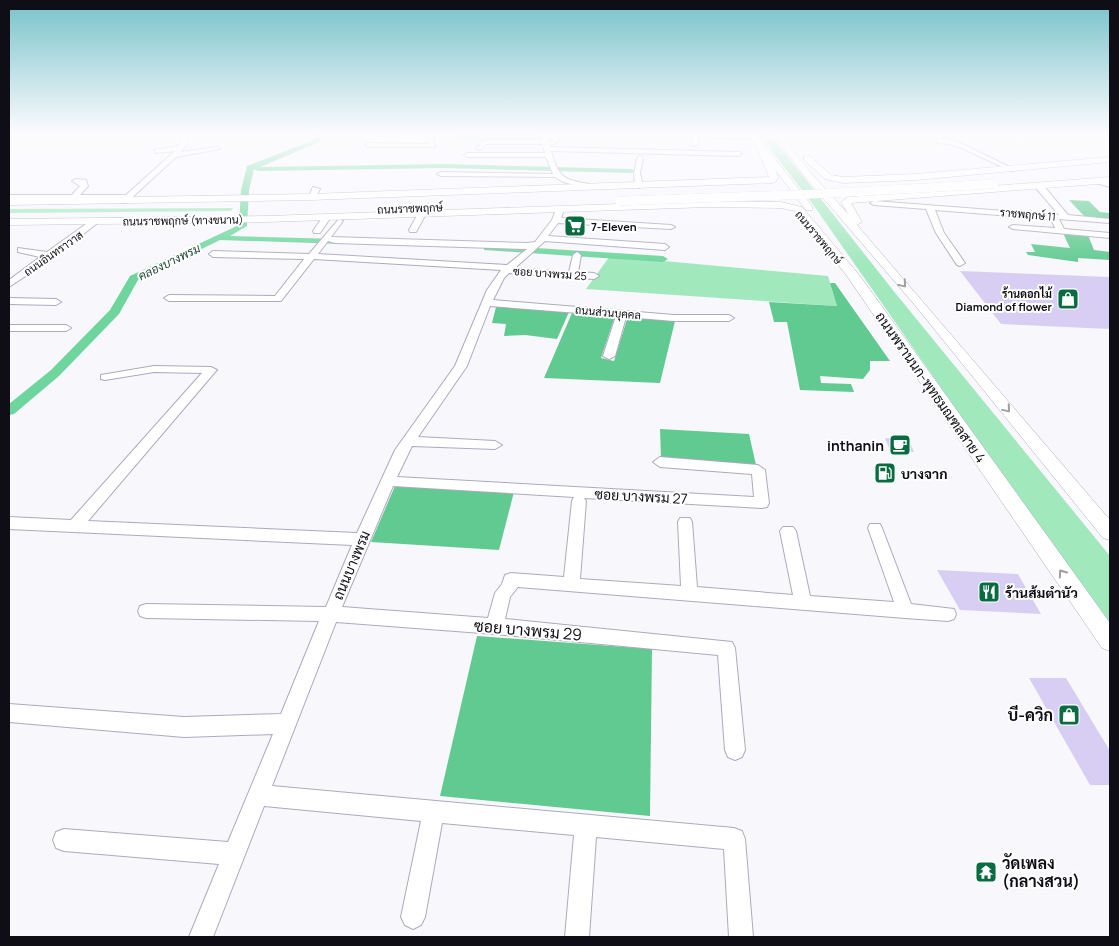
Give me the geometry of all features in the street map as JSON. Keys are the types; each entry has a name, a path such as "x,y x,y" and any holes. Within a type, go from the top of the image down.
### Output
{"main road":[{"name":"ถนนราชพฤกษ์","path":"372,195 764,182 774,179 773,177"},
{"name":"ถนนพรานนก-พุทธมณฑลสาย 4","path":"785,177 804,201 856,280 1110,641"},
{"path":"810,177 872,246 1110,533"},
{"path":"827,177 843,180 912,177"},
{"path":"914,177 858,182 852,188 858,192 870,195 938,193"},
{"name":"ถนนราชพฤกษ์","path":"990,181 1021,177"},
{"name":"ถนนราชพฤกษ์","path":"9,216 195,215 269,209 621,197 845,193 1056,177"},
{"path":"872,246 846,202 852,199 1110,180"},
{"path":"698,184 748,188 762,193 757,198 708,204"},
{"name":"ถนนราชพฤกษ์ (ทางขนาน)","path":"9,222 233,220 313,193 372,195"},
{"name":"ถนนราชพฤกษ์","path":"9,206 227,202 269,209 437,207 621,197"},
{"name":"ถนนราชพฤกษ์ (ทางขนาน)","path":"9,202 125,199 227,202"},
{"name":"ถนนราชพฤกษ์","path":"355,216 708,204 772,205 798,209 856,280"},
{"path":"327,217 422,210 437,207"},
{"name":"ถนนราชพฤกษ์ (ทางขนาน)","path":"269,209 327,217 355,216"}],"street":[{"path":"9,197 125,199 150,177"},
{"path":"533,191 546,186 550,177"},
{"path":"558,177 564,182 596,188"},
{"path":"638,177 639,186"},
{"path":"74,197 84,186 83,182 76,181"},
{"path":"1099,181 1110,185"},
{"path":"1039,186 1065,217"},
{"path":"938,193 946,207"},
{"name":"ราชพฤกษ์ 11","path":"874,202 1110,221"},
{"path":"928,206 940,233 960,263"},
{"name":"ถนนบางพรม","path":"202,937 286,724 362,539 388,481 408,442 460,366 492,290 507,269 535,246 554,222 560,209"},
{"path":"535,210 551,218 554,222 671,226"},
{"path":"413,230 422,214"},
{"path":"341,232 355,216"},
{"path":"1053,216 1061,232"},
{"path":"317,231 327,217"},
{"name":"ถนนอินทราวาส","path":"9,284 96,221"},
{"path":"169,298 278,300 339,221"},
{"path":"1013,227 1110,236"},
{"path":"326,239 528,246 665,247"},
{"path":"21,250 31,254 51,255"},
{"name":"ซอย บางพรม 25","path":"213,254 312,256 594,276"},
{"path":"573,274 577,255"},
{"path":"9,301 56,302"},
{"name":"ถนนส่วนบุคคล","path":"487,303 674,318 729,318"},
{"path":"609,356 622,313"},
{"path":"9,328 66,328"},
{"path":"75,526 211,370 154,369 105,377"},
{"path":"408,442 495,445"},
{"name":"ซอย บางพรม 27","path":"388,481 762,503 758,470 660,462"},
{"path":"571,584 579,501"},
{"path":"685,522 689,592"},
{"path":"9,523 362,539"},
{"path":"875,528 905,611"},
{"path":"788,531 803,602"},
{"path":"495,626 503,593 510,588 511,580 689,592 948,614"},
{"name":"ซอย บางพรม 29","path":"146,611 331,614 495,626 726,648 735,750"},
{"path":"9,713 184,726 286,724"},
{"path":"258,795 734,839 742,937"},
{"path":"413,917 434,810"},
{"path":"577,937 586,825"},
{"path":"64,840 234,854"}],"green space":[{"path":"792,177 804,177 896,294 1110,556 1110,630"},
{"path":"1069,200 1089,201 1100,212 1110,213 1110,219 1086,218"},
{"path":"233,208 231,211 9,213 9,209"},
{"path":"1063,233 1088,235 1094,250 1110,252 1110,260 1078,258 1078,262 1028,255 1026,252 1035,252 1031,244 1070,248"},
{"path":"610,256 828,276 837,306 586,289"},
{"path":"830,283 835,283 890,361 870,361 870,370 863,379 820,376 821,383 851,384 854,392 800,390 787,322 774,322 769,302 837,306"},
{"path":"496,307 569,312 557,339 525,335 504,336 506,324 492,323"},
{"path":"572,313 615,316 601,358 614,361 628,316 675,321 660,383 544,378"},
{"path":"660,429 749,434 756,465 661,458"},
{"path":"395,486 514,492 499,550 371,542"},
{"path":"477,636 652,649 650,816 440,796"}],"building":[{"path":"960,271 1110,277 1110,329 1001,324"},
{"name":"inthanin","path":"885,438 909,440 914,452 890,450"},
{"name":"ร้านส้มตำนัว","path":"937,570 1018,574 1041,614 960,610"},
{"name":"บี-ควิก","path":"1029,678 1066,678 1110,751 1110,785 1090,785"}],"waterway":[{"name":"คลองบางพรม","path":"9,411 55,373 115,312 134,278 243,226 245,190 248,177"},
{"path":"222,238 339,242"},
{"path":"487,248 663,259"}],"place":[{"name":"7-Eleven","path":"575,226"},
{"name":"ร้านดอกไม้ Diamond of flower","path":"1068,299"},
{"name":"inthanin","path":"900,445"},
{"name":"บางจาก","path":"885,473"},
{"name":"ร้านส้มตำนัว","path":"989,592"},
{"name":"บี-ควิก","path":"1069,715"},
{"name":"วัดเพลง (กลางสวน)","path":"986,872"}]}
